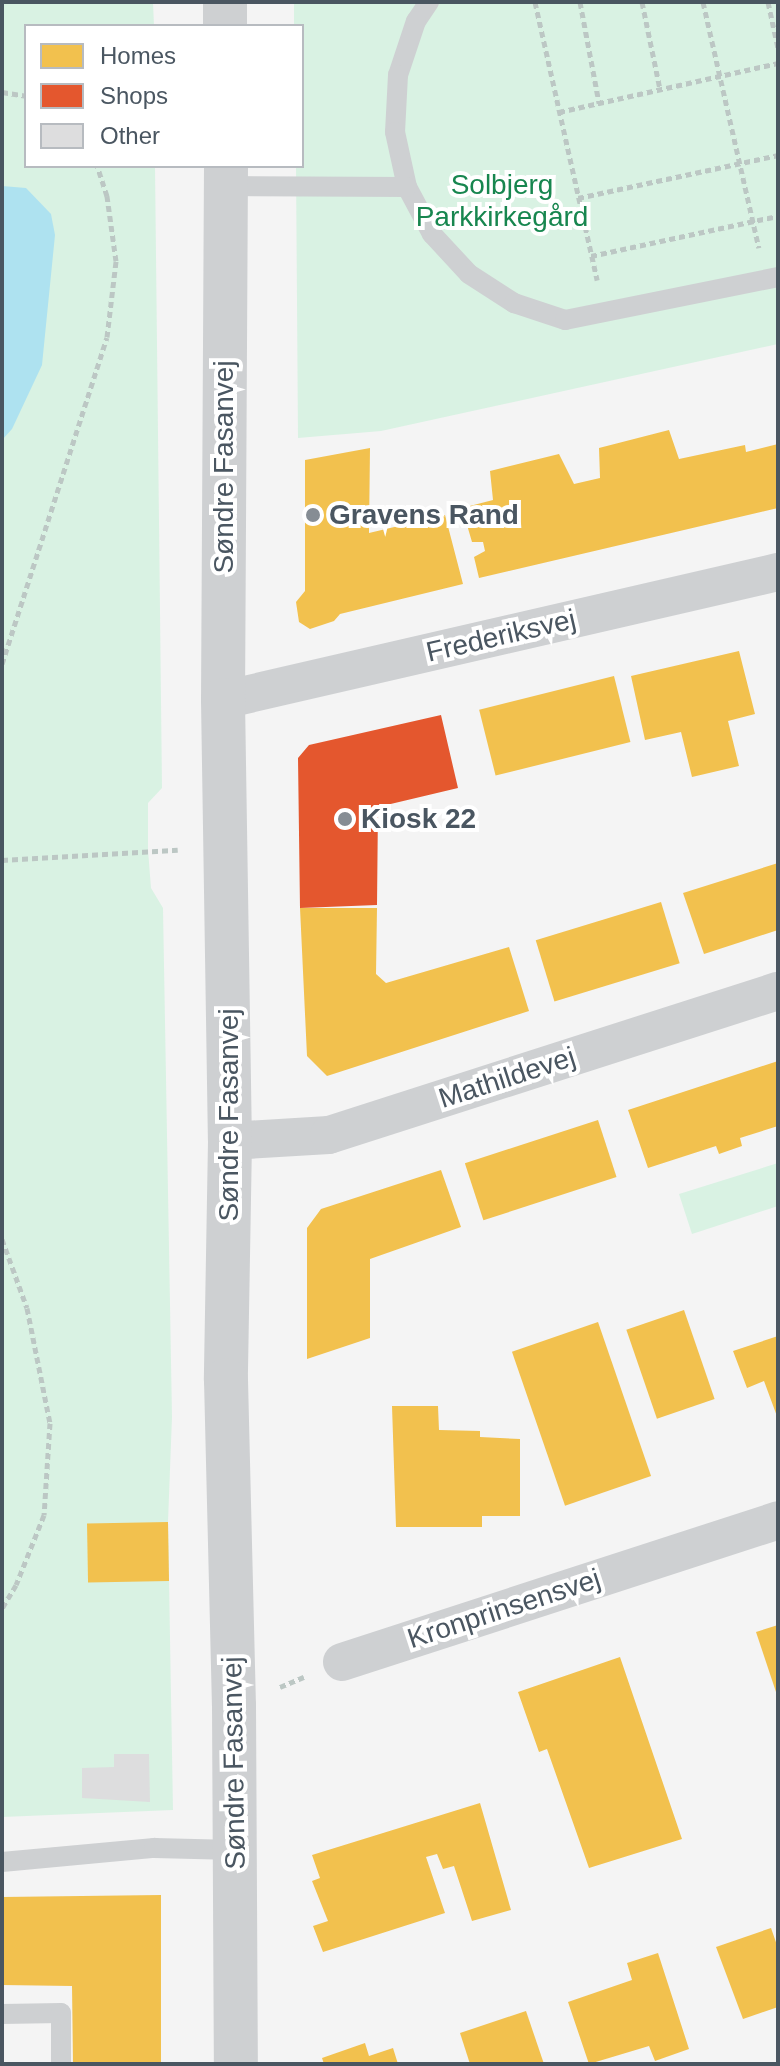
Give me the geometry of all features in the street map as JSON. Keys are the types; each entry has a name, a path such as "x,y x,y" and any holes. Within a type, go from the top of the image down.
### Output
{"street":[{"path":"225,2 225,24"},
{"name":"Søndre Fasanvej","path":"226,176 223,700 230,1141 226,1380 234,1706 236,2064"},
{"name":"Frederiksvej","path":"223,700 778,572"},
{"name":"Mathildevej","path":"230,1141 329,1135 778,991"},
{"name":"Kronprinsensvej","path":"342,1662 778,1520"}],"lane":[{"path":"429,2 416,21 398,75 395,132 407,187 432,234 469,274 514,303 565,320 772,279"},
{"path":"226,176 407,187"},
{"path":"2,1862 154,1848 235,1850"},
{"path":"2,2014 61,2013 61,2064"}],"path":[{"path":"535,2 604,312"},
{"path":"580,2 599,103"},
{"path":"642,2 660,89"},
{"path":"703,2 753,221 772,279"},
{"path":"768,2 778,48"},
{"path":"559,112 778,63"},
{"path":"2,92 24,96"},
{"path":"578,198 778,155"},
{"path":"2,664 107,337 116,261 107,196 98,168"},
{"path":"591,256 778,216"},
{"path":"2,860 148,850 227,850"},
{"path":"2,1239 27,1308 50,1423 44,1515 16,1585 2,1608"},
{"path":"234,1706 342,1662"}],"green space":[{"path":"2,2 153,2 154,24 24,24 24,168 155,168 162,788 148,803 148,850 151,888 163,908 172,1417 168,1522 173,1810 2,1817"},
{"name":"Solbjerg Parkkirkegård","path":"294,2 778,2 778,344 381,431 298,438 296,168 304,168 304,24 294,24"},
{"path":"778,1163 778,1206 692,1234 679,1194"}],"water":[{"path":"2,186 26,188 51,214 55,235 42,365 12,429 2,440"}],"building: Homes":[{"path":"669,430 679,459 745,445 746,452 778,444 778,508 479,578 474,557 485,551 483,542 472,542 462,508 493,500 490,471 559,454 574,484 600,478 599,448"},
{"path":"370,448 369,533 445,515 463,584 340,614 334,621 310,629 299,622 296,602 305,591 305,460"},
{"path":"739,651 755,714 728,721 739,766 692,777 681,732 645,740 631,676"},
{"path":"614,676 630,742 496,776 479,710"},
{"path":"778,863 778,930 704,954 683,893"},
{"path":"661,902 680,963 554,1002 536,940"},
{"path":"300,908 377,908 376,974 386,983 509,947 529,1011 327,1076 307,1056"},
{"path":"778,1061 778,1126 740,1138 742,1146 719,1154 716,1146 648,1168 628,1110"},
{"path":"598,1120 617,1177 483,1220 465,1163"},
{"path":"441,1170 461,1227 370,1259 370,1338 307,1359 307,1228 321,1209"},
{"path":"684,1310 715,1399 657,1419 626,1330"},
{"path":"598,1322 651,1476 565,1506 512,1352"},
{"path":"778,1336 778,1419 764,1381 747,1388 733,1351"},
{"path":"392,1406 438,1406 439,1430 480,1431 480,1437 520,1439 520,1516 482,1516 482,1527 396,1527"},
{"path":"168,1522 169,1581 88,1582 87,1523"},
{"path":"778,1625 778,1695 777,1695 756,1632"},
{"path":"620,1657 682,1839 589,1868 547,1749 539,1752 518,1692"},
{"path":"480,1803 511,1910 472,1921 454,1866 443,1869 437,1854 426,1857 445,1913 323,1952 313,1926 328,1921 312,1881 320,1878 312,1855"},
{"path":"161,1895 161,2064 73,2064 72,1986 2,1985 2,1897"},
{"path":"771,1928 778,1948 778,2007 743,2019 716,1947"},
{"path":"658,1953 689,2049 655,2061 649,2046 589,2064 568,2002 632,1980 627,1963"},
{"path":"526,2011 544,2064 470,2064 460,2033"},
{"path":"365,2043 369,2056 393,2048 398,2064 324,2064 322,2058"}],"building: Shops":[{"path":"441,715 458,788 378,807 377,905 300,908 298,758 309,745"}],"building: Other":[{"path":"114,1754 149,1754 150,1802 82,1798 82,1768 114,1767"}],"place":[{"name":"Gravens Rand","path":"313,515"},
{"name":"Kiosk 22","path":"345,819"}]}
